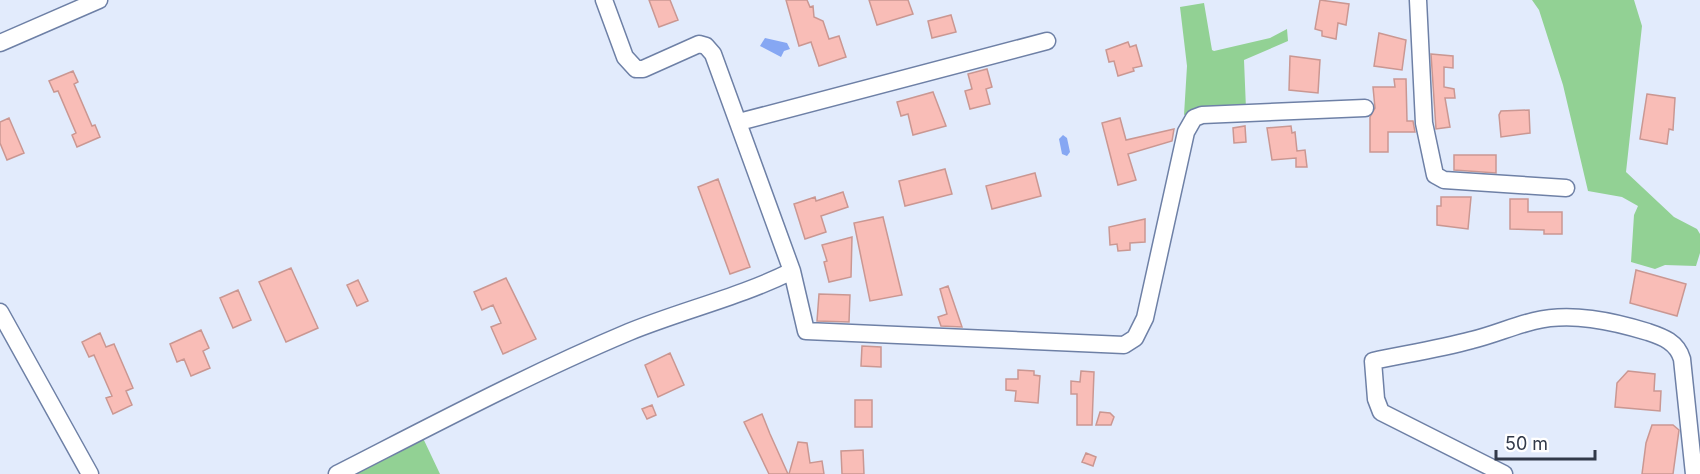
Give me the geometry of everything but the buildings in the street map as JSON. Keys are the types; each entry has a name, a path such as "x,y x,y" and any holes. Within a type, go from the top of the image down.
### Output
{"street":[{"path":"0,43 99,0"},
{"path":"604,0 625,57 636,69 643,69 690,46 706,46 713,54 792,271 807,331 1124,345 1134,338 1145,318 1186,132 1194,118 1202,115 1365,108"},
{"path":"1418,0 1423,112 1435,175 1444,180 1566,188"},
{"path":"739,122 1047,41"},
{"path":"337,474 564,360 690,309 767,284 792,271"},
{"path":"0,312 90,474"},
{"path":"1504,474 1381,412 1376,399 1372,361 1472,340 1535,321 1558,318 1590,319 1660,336 1673,343 1682,359 1694,474"}],"green space":[{"path":"1532,0 1634,0 1642,26 1626,172 1674,217 1697,229 1700,234 1700,253 1696,266 1665,265 1655,269 1631,262 1634,215 1638,206 1622,197 1588,191 1563,85 1539,10"},
{"path":"1204,3 1214,51 1270,38 1287,29 1288,41 1244,60 1246,109 1202,109 1184,115 1187,66 1180,7"},
{"path":"422,436 440,474 350,474"}],"water":[{"path":"765,38 787,43 790,49 784,51 781,57 760,46"},
{"path":"1063,135 1067,138 1070,152 1067,156 1062,154 1059,139"}]}
